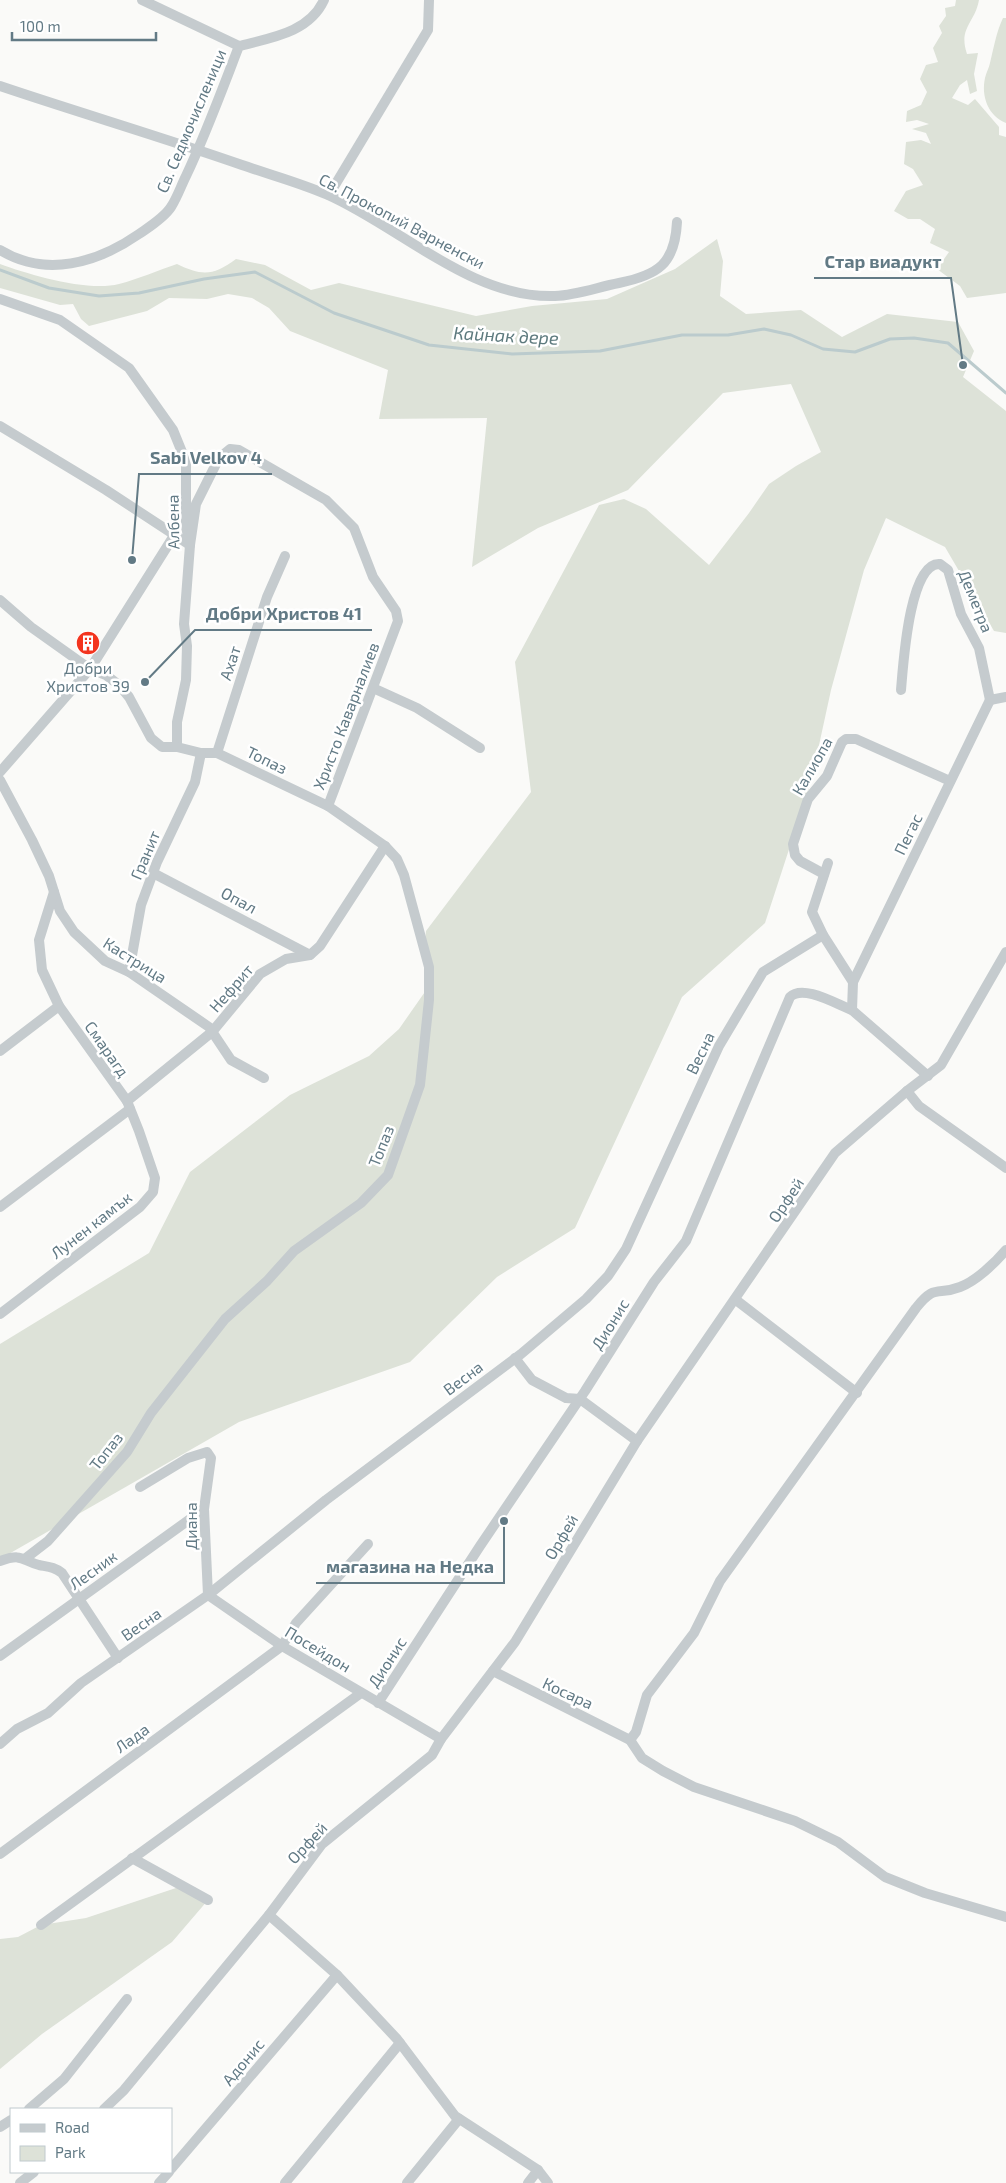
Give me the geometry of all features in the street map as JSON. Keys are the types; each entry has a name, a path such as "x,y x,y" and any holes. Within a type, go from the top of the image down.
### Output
{"street":[{"path":"142,0 239,46"},
{"name":"Св. Седмочисленици","path":"0,250 28,262 52,266 76,264 101,256 150,226 170,208 198,150 239,46 284,34 305,23 320,9 324,0"},
{"path":"329,195 428,30 429,0"},
{"name":"Св. Прокопий Варненски","path":"0,86 198,150 329,195 479,279 510,290 536,295 555,296 579,293 648,276 661,266 673,250 676,243 677,222"},
{"name":"Албена","path":"0,299 60,320 129,368 173,430 186,462 186,527 190,545 184,624 188,646 186,680 177,722 177,747"},
{"path":"0,426 190,545"},
{"name":"Христо Каварналиев","path":"190,545 196,504 219,458 230,449 239,450 326,500 354,528 373,577 396,611 398,621 328,806"},
{"path":"0,772 90,669 175,534"},
{"name":"Ахат","path":"217,753 267,597 285,556"},
{"name":"Деметра","path":"901,690 904,638 918,585 931,566 940,564 948,570 961,614 979,648 990,700"},
{"name":"Топаз","path":"0,600 31,627 90,669 106,674 129,697 151,738 162,747 177,747 201,753 217,753 328,806 385,846 397,859 404,875 430,967 429,1000 420,1085 388,1175 361,1203 294,1250 266,1281 225,1319 151,1413 127,1452 48,1541 26,1558"},
{"path":"373,688 417,708 480,748"},
{"path":"990,700 1006,697"},
{"name":"Пегас","path":"853,982 990,700"},
{"name":"Калиопа","path":"824,874 800,861 795,855 793,844 808,798 827,776 842,742 846,739 856,739 950,781"},
{"name":"Гранит","path":"129,972 141,905 153,872 195,782 201,753"},
{"name":"Кастрица","path":"0,780 32,840 60,911 74,932 105,961 129,972 209,1027 231,1060 264,1078"},
{"path":"310,955 320,946 385,846"},
{"path":"828,863 812,912 823,935 853,982 852,1010 928,1076"},
{"name":"Опал","path":"153,872 310,955"},
{"name":"Смарагд","path":"54,892 39,940 42,970 59,1006 128,1105"},
{"name":"Весна","path":"2,1739 17,1728 48,1713 81,1683 208,1595 326,1500 515,1358 586,1299 608,1276 617,1263 647,1204 719,1046 762,972 823,935"},
{"name":"Орфей","path":"105,2108 124,2090 269,1915 322,1844 432,1755 441,1739 515,1642 637,1442 835,1154 907,1091 941,1065 1006,952"},
{"name":"Нефрит","path":"0,1207 128,1105 212,1032 260,974 286,959 310,955"},
{"name":"Дионис","path":"378,1703 480,1546 580,1399 654,1282 686,1241 790,997 797,992 806,992 852,1010"},
{"path":"0,1050 59,1006"},
{"path":"907,1091 919,1106 1006,1168"},
{"name":"Лунен камък","path":"0,1314 140,1207 153,1192 155,1178 128,1105"},
{"path":"1006,1250 968,1284 954,1289 933,1291 926,1295 720,1581 694,1633 647,1695 636,1732 630,1740 642,1758 663,1771 702,1790 796,1821 838,1842 885,1877 926,1893 1006,1917"},
{"path":"736,1300 856,1393"},
{"path":"515,1358 532,1380 566,1398 580,1399 637,1442"},
{"name":"Диана","path":"140,1487 188,1458 207,1452 211,1458 204,1509 208,1595"},
{"name":"Лесник","path":"0,1656 204,1509"},
{"path":"282,1646 296,1623 368,1544"},
{"path":"0,1561 11,1557 26,1558 36,1564 54,1567 62,1573 77,1599 118,1658"},
{"name":"Посейдон","path":"208,1595 282,1646 441,1739"},
{"name":"Лада","path":"0,1854 282,1646"},
{"name":"Косара","path":"493,1672 630,1740"},
{"name":"Дионис","path":"42,1926 132,1858 360,1693"},
{"path":"132,1858 208,1900"},
{"path":"269,1915 337,1975 400,2044 459,2119 538,2170 548,2183"},
{"name":"Адонис","path":"172,2168 337,1975"},
{"path":"30,2108 64,2079 127,2000"},
{"path":"285,2183 400,2044"},
{"path":"407,2183 459,2119"},
{"path":"528,2183 538,2170"},
{"path":"20,2183 33,2173"},
{"path":"159,2183 167,2173"}],"green space":[{"path":"956,0 979,0 965,38 967,54 978,53 974,74 977,91 970,94 967,80 960,85 952,98 968,105 975,99 999,127 999,135 1006,137 1006,293 967,298 960,286 937,269 949,252 930,243 935,229 920,219 908,219 894,211 906,191 923,185 913,169 904,164 906,142 921,140 931,144 926,133 912,129 929,124 917,120 906,122 907,111 921,105 927,92 920,79 926,65 938,62 933,48 942,33 939,26 946,16 945,8 955,6"},
{"path":"1003,18 1006,18 1006,123 995,116 990,110 984,92 985,76 990,65"},
{"path":"717,239 723,261 720,296 746,314 801,310 842,337 887,314 958,322 974,351 963,377 1006,411 1006,633 994,631 945,547 886,518 864,570 831,690 811,782 765,923 682,997 575,1228 497,1277 410,1362 239,1422 0,1559 0,1344 149,1253 190,1172 290,1095 369,1056 399,1029 429,986 424,951 426,931 531,792 515,662 599,505 624,499 646,509 709,565 769,484 821,452 791,384 723,393 628,490 538,528 472,567 487,418 379,419 388,370 290,331 269,308 252,298 228,294 207,299 169,298 147,311 89,326 81,319 73,304 60,305 0,288 0,264 59,281 106,286 126,282 177,264 194,271 214,271 221,269 236,259 265,265 311,290 339,283 476,316 532,306 607,299 675,269"},
{"path":"182,1886 208,1900 172,1942 42,2034 0,2069 0,1939 18,1937 41,1925 86,1918"}],"waterway":[{"name":"Кайнак дере","path":"0,270 49,288 99,296 139,293 204,279 255,272 334,313 429,345 512,354 600,351 682,335 728,335 764,329 791,335 823,349 855,352 890,339 914,338 948,343 1006,393"}],"place":[{"name":"Стар виадукт","path":"963,365"},
{"name":"Sabi Velkov 4","path":"132,560"},
{"name":"Добри Христов 39","path":"88,643"},
{"name":"Добри Христов 41","path":"145,682"},
{"name":"магазина на Недка","path":"504,1521"}]}
